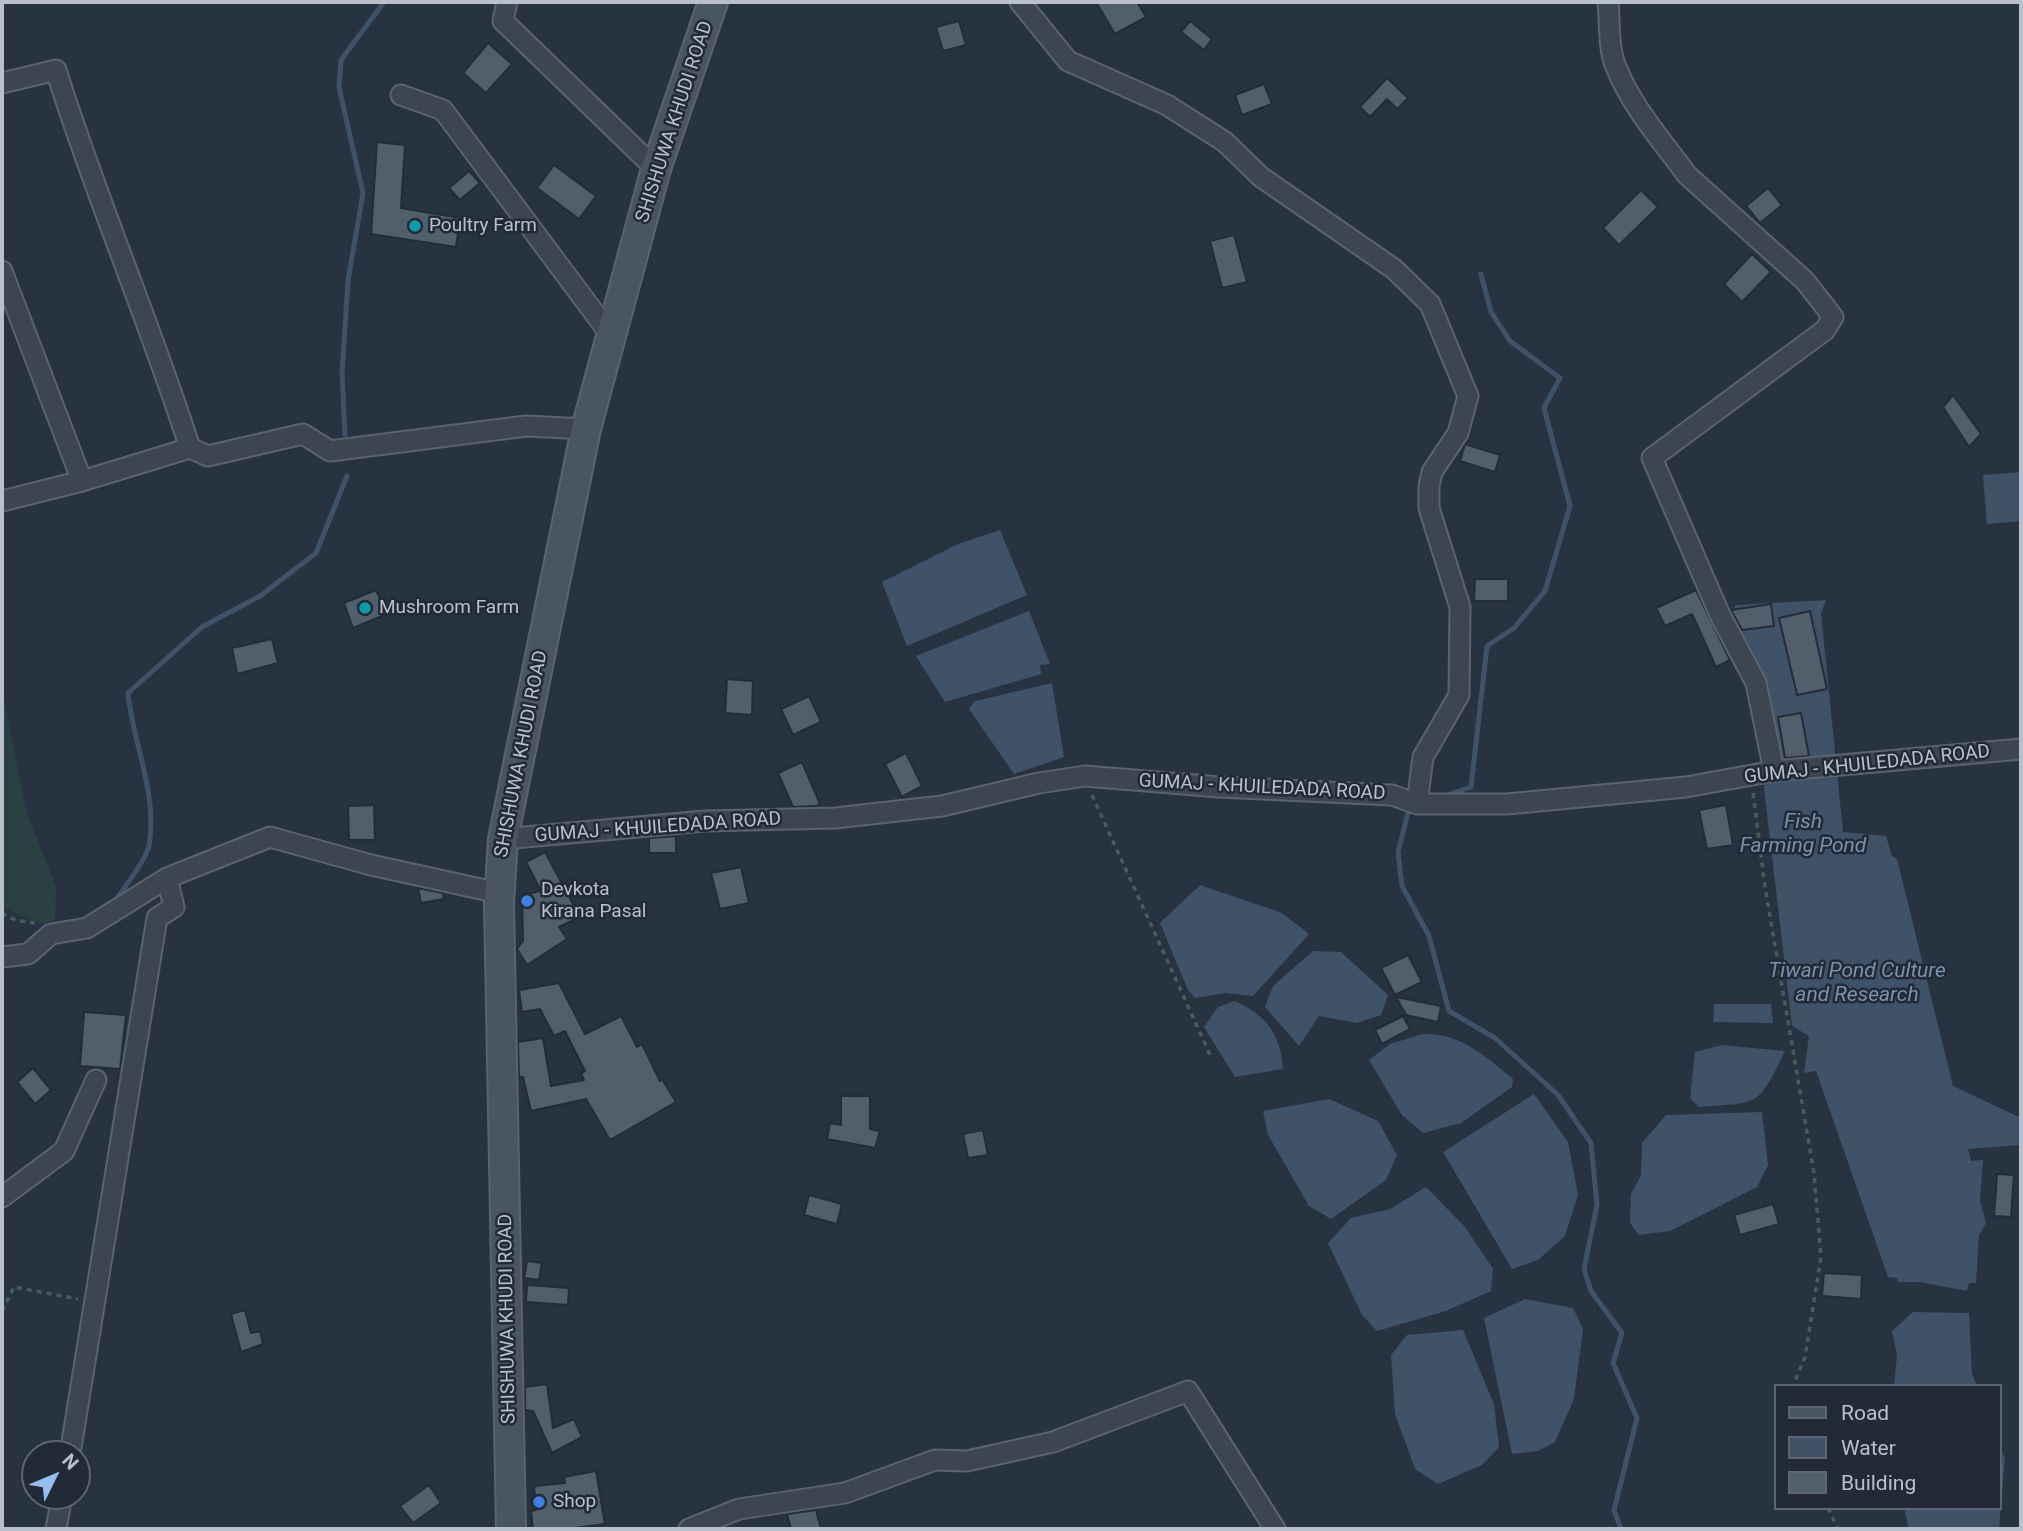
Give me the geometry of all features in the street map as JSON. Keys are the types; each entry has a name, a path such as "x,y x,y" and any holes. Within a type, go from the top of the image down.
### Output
{"main road":[{"name":"SHISHUWA KHUDI ROAD","path":"511,1529 499,893 503,839 586,429 656,169 713,2"}],"street":[{"path":"507,2 503,21 656,169"},
{"path":"1020,2 1068,61 1167,105 1225,142 1261,177 1394,269 1430,304 1468,396 1458,433 1433,472 1429,486 1429,508 1460,607 1459,695 1423,757 1417,804"},
{"path":"1608,2 1615,65 1636,105 1667,152 1676,158 1687,175 1805,281 1833,317 1825,330 1652,458 1720,615 1756,683 1774,771"},
{"path":"2,83 56,70 76,135 158,348 190,448"},
{"path":"401,95 443,110 612,338"},
{"path":"2,271 82,481"},
{"path":"2,501 82,481 190,448 208,456 303,434 330,451 526,426 586,429"},
{"name":"GUMAJ - KHUILEDADA ROAD","path":"503,839 705,821 835,818 942,806 1040,783 1085,776 1219,787 1392,795 1417,804 1507,804 1751,777 1774,771 2021,749"},
{"path":"2,957 28,954 51,934 87,928 167,878 270,837 371,865 499,893"},
{"path":"72,1440 157,918 174,907 167,878"},
{"path":"2,1197 64,1152 96,1080"},
{"path":"689,1529 739,1508 845,1493 935,1460 967,1461 1053,1442 1188,1391 1275,1529"},
{"path":"56,1529 59,1510"}],"path":[{"path":"1085,776 1102,822 1212,1059"},
{"path":"1751,777 1765,887 1814,1173 1821,1257 1805,1357 1794,1384"},
{"path":"2,913 15,920 40,924 51,934"},
{"path":"2,1311 14,1287 96,1302"},
{"path":"1829,1510 1838,1529"}],"green space":[{"path":"2,691 27,813 56,887 55,920 40,924 2,907"}],"water":[{"path":"2021,472 2021,521 1987,524 1983,475"},
{"path":"1000,530 1027,595 907,646 882,582 958,544"},
{"name":"Tiwari Pond Culture and Research","path":"1826,600 1821,613 1843,832 1886,836 1892,856 1897,859 1953,1086 2021,1118 2021,1145 1968,1149 1971,1161 1983,1160 1980,1200 1986,1223 1979,1235 1976,1283 1969,1283 1967,1291 1920,1282 1898,1282 1897,1278 1888,1277 1816,1071 1804,1073 1809,1036 1792,1026 1764,788 1762,706 1722,623 1736,605"},
{"path":"1029,611 1050,664 1040,665 1041,674 945,702 916,656"},
{"path":"1052,683 1064,757 1014,774 969,709 975,701"},
{"path":"1200,885 1282,913 1309,934 1253,996 1225,993 1195,998 1188,990 1160,923"},
{"path":"1313,951 1341,952 1388,995 1381,1015 1357,1023 1319,1016 1299,1046 1265,1007 1273,986"},
{"path":"1234,1001 1255,1012 1270,1027 1279,1046 1283,1069 1235,1077 1204,1027 1218,1007"},
{"path":"1714,1004 1771,1004 1773,1023 1713,1022"},
{"path":"1423,1034 1449,1037 1472,1048 1513,1079 1512,1087 1461,1123 1423,1133 1402,1115 1369,1060 1390,1044"},
{"path":"1722,1045 1785,1051 1768,1083 1755,1098 1735,1104 1699,1107 1690,1098 1695,1052"},
{"path":"1534,1094 1568,1142 1578,1195 1565,1236 1538,1260 1512,1269 1443,1152"},
{"path":"1329,1099 1378,1121 1397,1155 1386,1180 1331,1219 1309,1206 1268,1135 1263,1111"},
{"path":"1762,1112 1768,1165 1757,1187 1670,1231 1639,1235 1630,1223 1631,1194 1641,1175 1642,1143 1666,1115"},
{"path":"1426,1187 1465,1227 1493,1269 1491,1291 1446,1311 1377,1331 1362,1315 1328,1243 1351,1218 1390,1209"},
{"path":"1525,1299 1573,1308 1583,1329 1574,1399 1555,1442 1538,1451 1512,1454 1484,1318"},
{"path":"1913,1312 1969,1313 1972,1374 1976,1384 1894,1384 1897,1355 1892,1331"},
{"path":"1463,1330 1494,1404 1499,1447 1482,1465 1438,1484 1415,1469 1395,1414 1391,1355 1407,1335"},
{"path":"2002,1452 2005,1458 2002,1494"},
{"path":"1904,1510 2001,1510 1999,1529 1909,1529"}],"building":[{"path":"1096,2 1137,2 1146,17 1115,34"},
{"path":"959,21 966,45 943,51 936,27"},
{"path":"1190,21 1212,39 1204,50 1181,32"},
{"path":"488,43 512,64 486,93 463,73"},
{"path":"1387,78 1408,98 1397,109 1387,99 1370,117 1360,107"},
{"path":"1264,84 1272,104 1242,115 1235,95"},
{"path":"377,142 405,145 401,208 460,218 456,247 371,234"},
{"path":"554,165 596,196 579,219 537,188"},
{"path":"469,171 480,183 460,200 449,188"},
{"path":"1768,188 1782,205 1760,223 1746,206"},
{"path":"1641,190 1658,207 1619,245 1603,228"},
{"path":"1234,235 1247,282 1222,288 1210,241"},
{"path":"1752,254 1771,272 1742,302 1724,284"},
{"path":"1953,395 1981,434 1969,447 1943,407"},
{"path":"1465,444 1500,455 1495,472 1460,461"},
{"path":"1475,579 1508,579 1508,601 1474,601"},
{"name":"Mushroom Farm","path":"376,590 387,614 353,628 344,603"},
{"path":"1696,590 1730,660 1716,667 1692,614 1665,626 1656,608"},
{"path":"1771,604 1774,626 1742,630 1731,610"},
{"path":"1810,611 1827,689 1797,695 1779,618"},
{"path":"272,639 278,663 237,674 232,648"},
{"path":"727,679 753,681 752,715 725,713"},
{"path":"809,696 821,722 793,735 781,709"},
{"path":"1801,713 1809,756 1785,758 1778,717"},
{"path":"906,753 922,786 902,797 885,764"},
{"path":"802,762 820,804 816,806 793,807 778,773"},
{"path":"374,805 375,840 349,840 348,806"},
{"path":"1726,805 1733,845 1707,849 1699,810"},
{"path":"676,836 676,853 649,853 649,838"},
{"path":"545,852 580,917 559,927 567,939 527,965 517,949 523,941 522,895 541,891 526,862"},
{"path":"741,867 749,903 720,909 711,873"},
{"path":"418,888 443,893 444,899 421,903"},
{"path":"1408,955 1422,982 1395,995 1381,968"},
{"path":"559,983 585,1034 621,1016 637,1047 642,1044 660,1081 662,1079 676,1102 610,1140 586,1099 531,1111 523,1077 519,1077 518,1042 543,1038 551,1086 584,1080 581,1073 585,1071 565,1031 554,1036 540,1009 522,1012 519,990"},
{"path":"1396,997 1441,1006 1438,1022 1406,1015"},
{"path":"84,1012 126,1015 120,1069 80,1066"},
{"path":"1403,1016 1410,1029 1382,1044 1375,1030"},
{"path":"33,1068 51,1090 35,1104 17,1082"},
{"path":"841,1096 870,1096 870,1129 880,1131 875,1148 827,1139 830,1123 841,1125"},
{"path":"983,1130 988,1155 968,1158 963,1134"},
{"path":"1997,1174 2014,1175 2011,1217 1994,1216"},
{"path":"809,1195 842,1204 837,1224 804,1215"},
{"path":"1773,1204 1779,1224 1740,1235 1734,1215"},
{"path":"527,1261 542,1263 539,1280 524,1278"},
{"path":"1824,1273 1862,1275 1861,1299 1822,1296"},
{"path":"527,1285 569,1288 568,1305 526,1302"},
{"path":"245,1310 251,1333 260,1331 263,1344 241,1352 231,1314"},
{"path":"547,1384 553,1428 574,1419 582,1437 552,1453 533,1411 525,1410 525,1387"},
{"path":"596,1471 605,1524 567,1529 533,1529 531,1511 536,1510 534,1486 565,1483 564,1477"},
{"path":"429,1485 441,1503 413,1523 400,1506"},
{"path":"816,1510 821,1529 791,1529 787,1514"}],"waterway":[{"path":"345,435 342,373 348,281 363,193 339,87 341,60 384,2"},
{"path":"1445,796 1471,787 1487,646 1514,628 1545,591 1570,506 1544,408 1560,378 1510,341 1491,312 1481,274"},
{"path":"115,901 147,852 151,827 148,788 128,693 202,627 260,596 316,553 347,476"},
{"path":"1408,813 1398,852 1402,886 1429,936 1449,1011 1495,1038 1558,1095 1591,1143 1597,1205 1584,1269 1591,1291 1622,1333 1613,1363 1637,1418 1614,1510 1621,1529"}],"place":[{"name":"Poultry Farm","path":"415,226"},
{"name":"Mushroom Farm","path":"365,608"},
{"name":"Devkota Kirana Pasal","path":"527,901"},
{"name":"Shop","path":"539,1502"}],"water label":[{"name":"Fish Farming Pond","path":"1803,835"}]}
